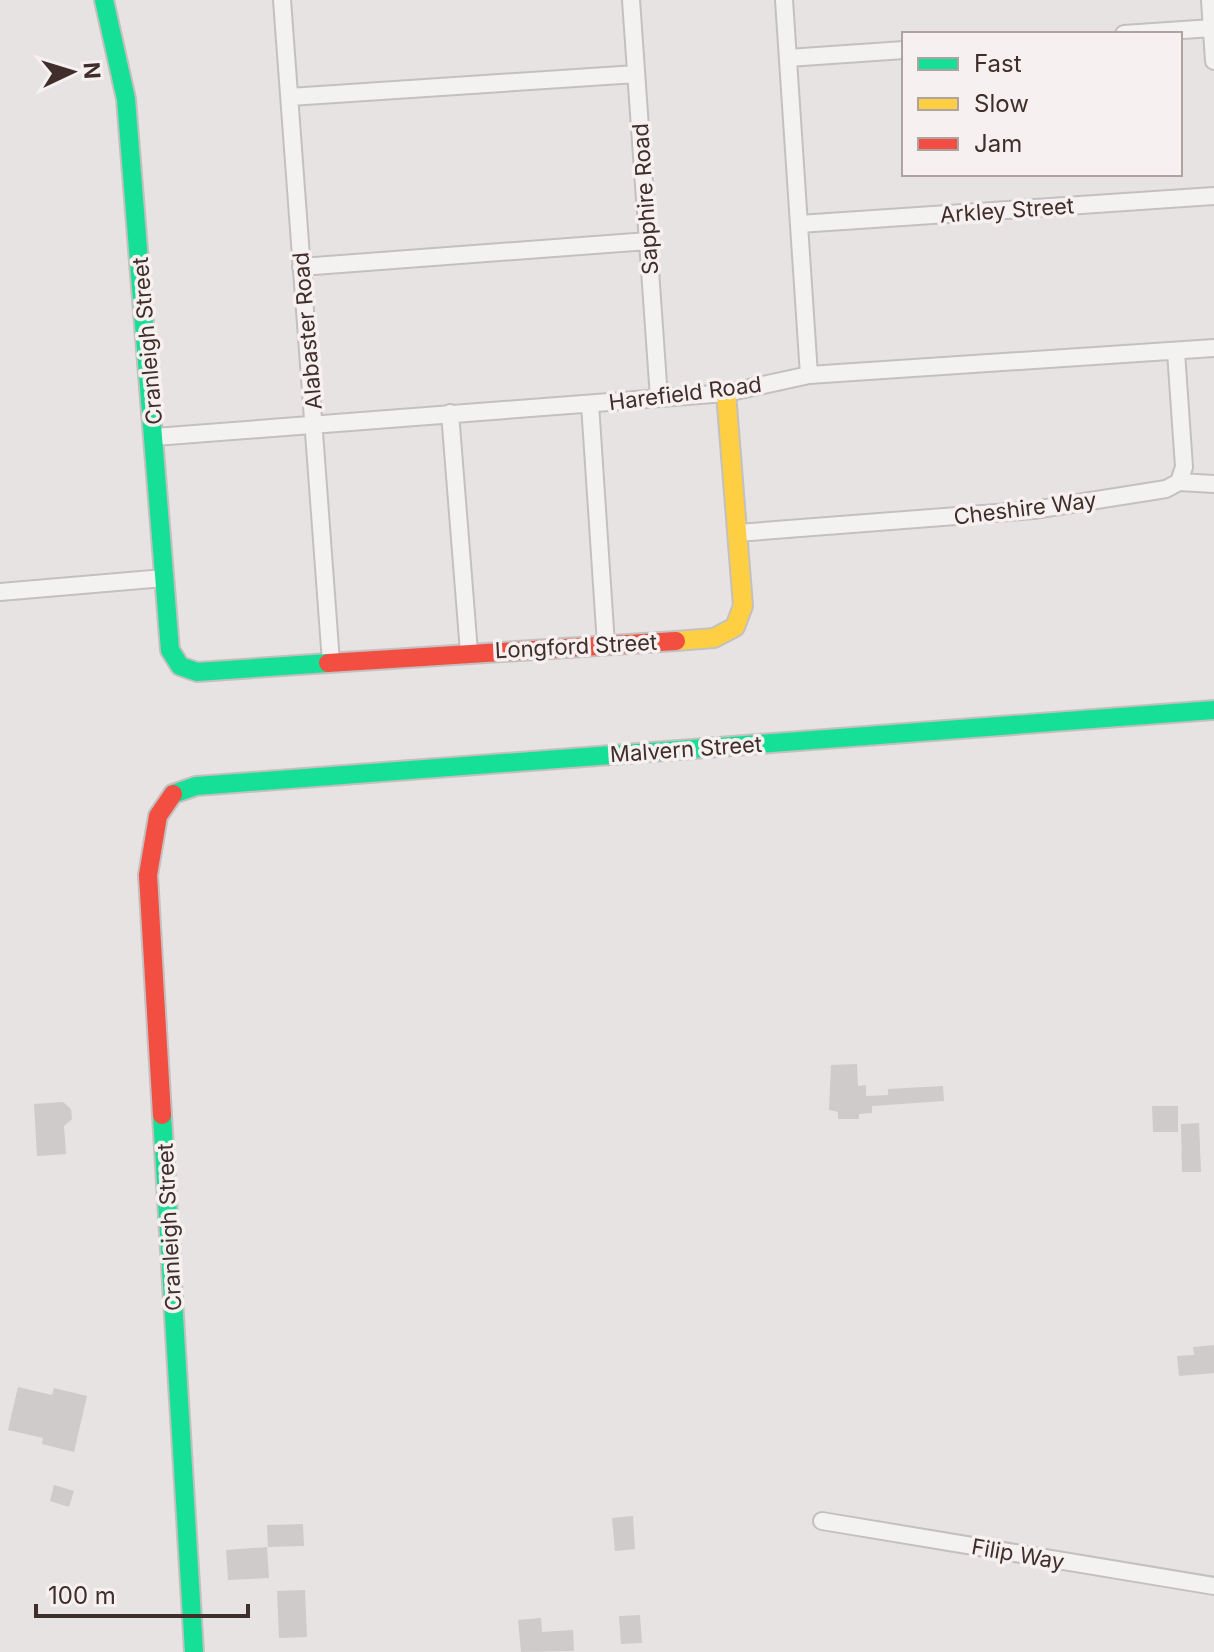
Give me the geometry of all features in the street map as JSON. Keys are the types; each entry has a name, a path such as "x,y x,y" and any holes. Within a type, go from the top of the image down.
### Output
{"street":[{"name":"Alabaster Road","path":"282,0 331,662"},
{"name":"Sapphire Road","path":"631,0 659,398"},
{"path":"784,0 809,375"},
{"path":"1210,0 1214,61"},
{"name":"Cranleigh Street","path":"108,5 126,99 170,650 180,666"},
{"path":"1153,32 1212,28"},
{"path":"788,58 902,50"},
{"path":"290,97 636,74"},
{"name":"Arkley Street","path":"799,224 1214,196"},
{"path":"301,267 648,241"},
{"name":"Harefield Road","path":"155,437 726,393 809,375 1214,348"},
{"path":"1176,352 1184,467 1179,482"},
{"name":"Longford Street","path":"180,666 197,672 714,638 735,627 743,606 726,393"},
{"path":"590,404 606,645"},
{"path":"450,413 469,652"},
{"name":"Cheshire Way","path":"737,533 1034,510 1166,489 1179,482 1214,484"},
{"path":"0,592 164,578"},
{"name":"Malvern Street","path":"165,805 172,794 196,786 1214,710"},
{"name":"Cranleigh Street","path":"165,805 158,816 148,875 194,1652"},
{"name":"Filip Way","path":"822,1521 1214,1586"}],"building":[{"path":"857,1064 858,1086 866,1085 866,1096 888,1095 888,1089 943,1086 944,1101 872,1106 872,1113 859,1114 859,1119 838,1119 838,1112 829,1110 831,1065"},
{"path":"63,1102 71,1109 72,1119 64,1126 66,1154 37,1156 34,1104"},
{"path":"1152,1106 1178,1106 1178,1132 1153,1132"},
{"path":"1199,1123 1201,1172 1182,1172 1181,1124"},
{"path":"1214,1345 1214,1373 1179,1376 1177,1356 1194,1355 1193,1347"},
{"path":"18,1387 52,1395 54,1388 87,1396 74,1452 42,1444 43,1438 8,1430"},
{"path":"54,1485 74,1491 69,1507 50,1501"},
{"path":"633,1516 635,1549 615,1551 612,1518"},
{"path":"303,1524 304,1546 268,1547 267,1525"},
{"path":"267,1547 269,1578 228,1580 226,1550"},
{"path":"305,1590 307,1637 279,1638 277,1591"},
{"path":"640,1615 642,1643 621,1644 619,1616"},
{"path":"541,1618 542,1632 573,1630 574,1651 521,1652 518,1620"}],"traffic: fast":[{"path":"104,0 126,99 170,650 180,666 197,672 328,663"},
{"path":"173,794 196,786 1214,710"},
{"path":"162,1115 194,1652"}],"traffic: slow":[{"path":"676,641 714,638 735,627 743,606 726,393"}],"traffic: jam":[{"path":"328,663 676,641"},
{"path":"162,1115 148,875 158,816 173,794"}]}
